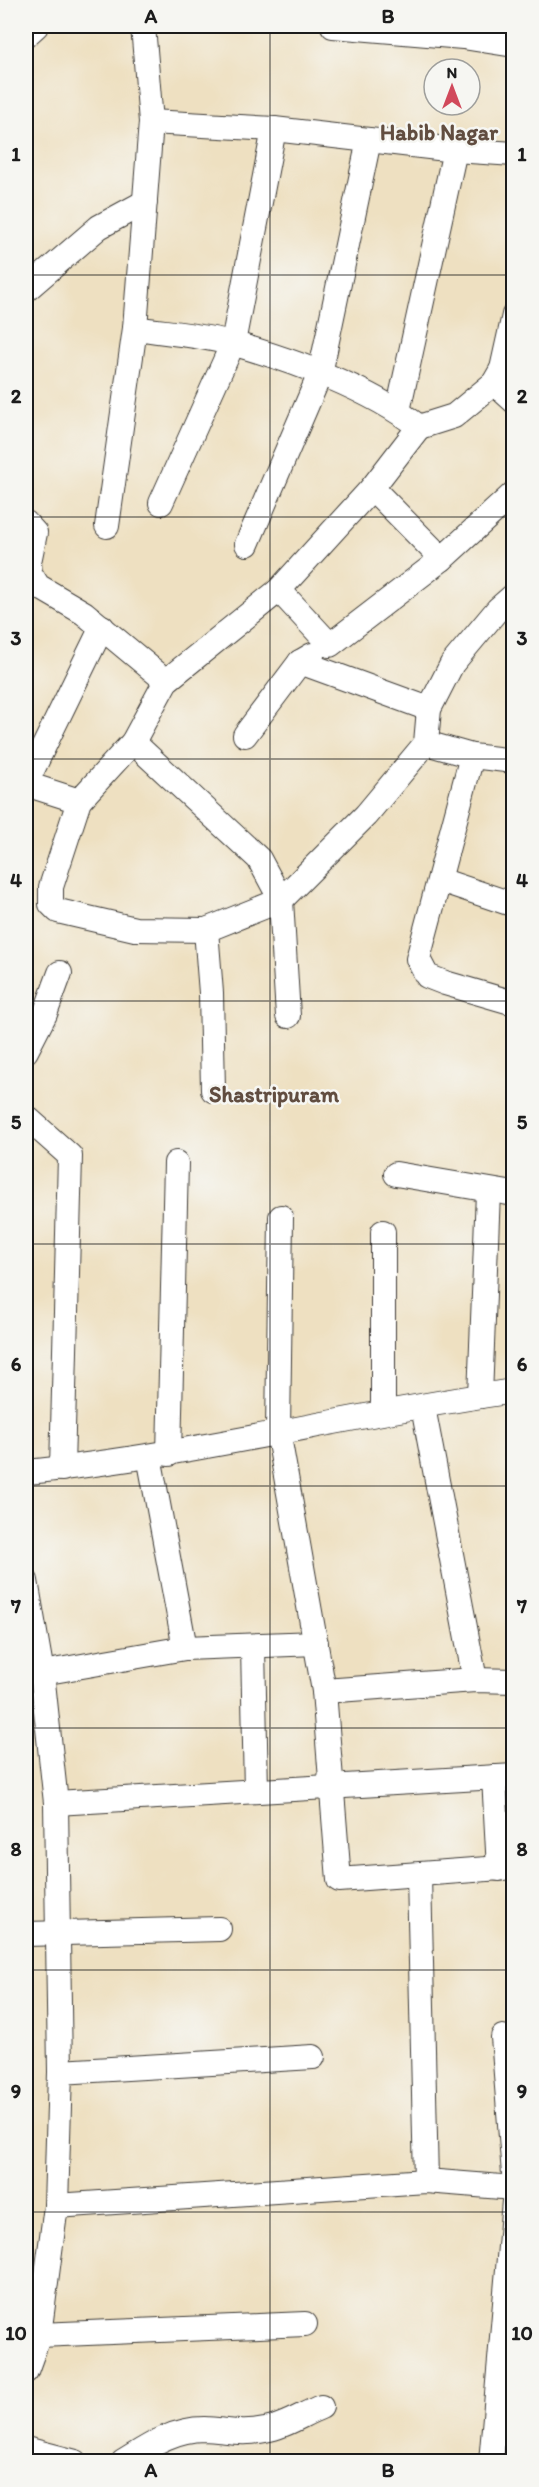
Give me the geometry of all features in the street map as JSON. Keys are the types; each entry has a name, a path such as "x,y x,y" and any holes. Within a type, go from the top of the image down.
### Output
{"street":[{"path":"26,34 36,26"},
{"path":"107,526 135,328 151,122 143,26"},
{"path":"333,26 464,31 513,45"},
{"path":"151,122 274,129 455,150 513,154"},
{"path":"161,503 233,343 274,129"},
{"path":"247,544 320,374 369,140"},
{"path":"398,411 455,150"},
{"path":"26,290 99,227 145,202"},
{"path":"513,315 503,370 513,401"},
{"path":"135,328 233,343 320,374 398,411 419,427"},
{"path":"503,370 454,416 419,427 372,488 279,590 166,681 133,742 79,801 51,886 51,904 58,911 135,929 206,930 281,900 366,815 426,743 429,709 452,664 498,609 513,595"},
{"path":"372,488 442,559"},
{"path":"245,735 300,662 330,645 442,559 513,493"},
{"path":"26,523 34,534 29,562 30,573 38,586 84,613 166,681"},
{"path":"279,590 330,645"},
{"path":"79,801 26,784 102,627"},
{"path":"300,662 429,709"},
{"path":"133,742 259,859 281,900 288,1016"},
{"path":"426,743 472,756 512,757"},
{"path":"472,756 418,959 428,976 513,1003"},
{"path":"440,880 513,905"},
{"path":"206,930 211,993 213,1090"},
{"path":"26,1051 45,1014 60,973"},
{"path":"26,1118 70,1156 62,1469"},
{"path":"176,1163 159,1455 184,1648"},
{"path":"396,1174 488,1192 513,1194"},
{"path":"480,1396 488,1192"},
{"path":"56,1803 333,1788 504,1777 506,1868 339,1880 333,1788 324,1691 278,1431 281,1217"},
{"path":"383,1232 383,1412"},
{"path":"26,1472 159,1455 383,1412 513,1391"},
{"path":"423,1407 475,1680"},
{"path":"26,1581 42,1673 56,1803 60,2072 56,2206 26,2371"},
{"path":"42,1673 184,1648 316,1643"},
{"path":"253,1647 256,1791"},
{"path":"324,1691 475,1680 513,1681"},
{"path":"419,1875 426,2181"},
{"path":"26,1934 219,1929"},
{"path":"503,2037 513,2174"},
{"path":"60,2072 313,2057"},
{"path":"56,2206 426,2181 513,2188"},
{"path":"491,2462 513,2200"},
{"path":"32,2336 305,2324"},
{"path":"123,2462 157,2440 180,2432 205,2429 238,2434 268,2430 321,2407"},
{"path":"26,2449 76,2462"}],"district":[{"name":"Habib Nagar","path":"439,132"},
{"name":"Shastripuram","path":"274,1094"}]}
